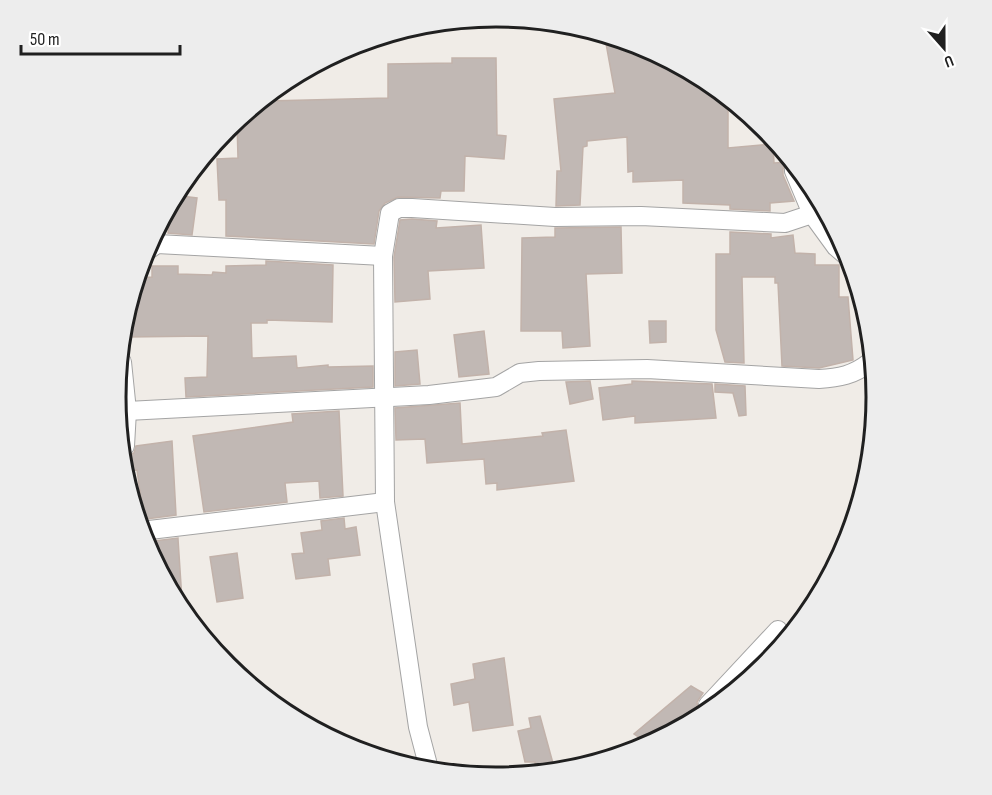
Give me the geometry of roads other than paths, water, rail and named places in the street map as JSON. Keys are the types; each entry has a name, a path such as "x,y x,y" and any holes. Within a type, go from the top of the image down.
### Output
{"street":[{"path":"801,188 812,214 826,231"},
{"path":"427,762 418,727 385,502 383,256 387,220 390,213 399,208 555,217 641,216 785,223 812,214"},
{"path":"159,244 383,256"},
{"path":"127,411 429,395 496,387 520,373 539,371 646,369 819,379 838,378 857,372 865,366"},
{"path":"126,401 126,419"},
{"path":"150,530 385,502"},
{"path":"719,693 778,630"}]}
